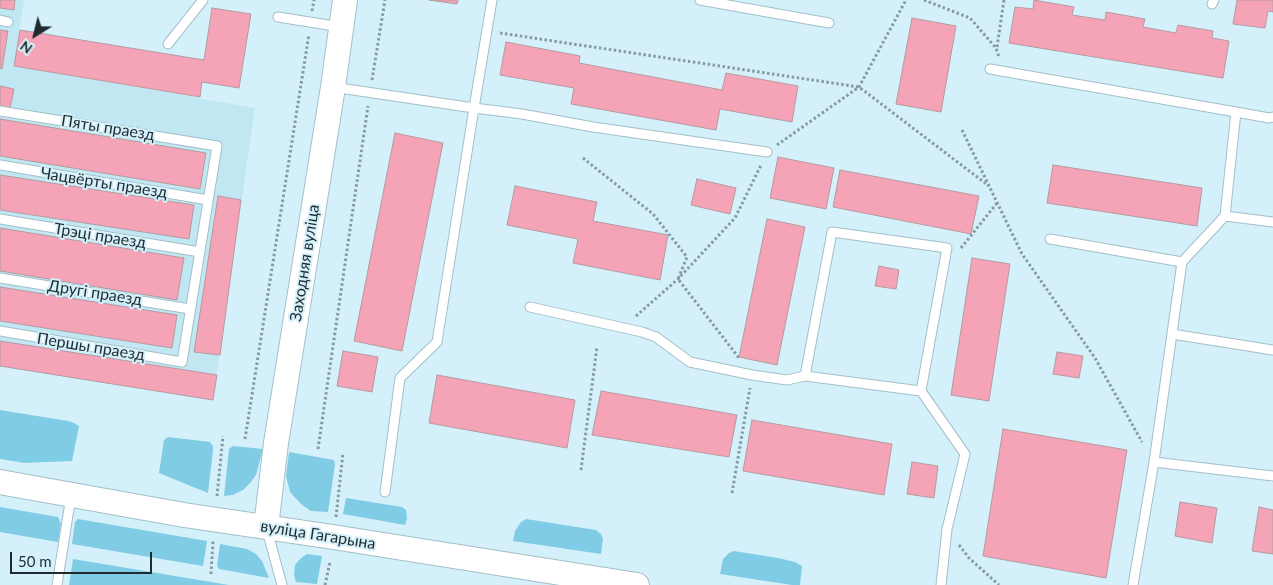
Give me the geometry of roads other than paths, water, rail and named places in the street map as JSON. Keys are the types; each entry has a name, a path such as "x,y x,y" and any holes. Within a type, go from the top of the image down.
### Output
{"main road":[{"name":"Заходняя вуліца","path":"266,527 276,443 333,87 345,0"},
{"name":"вуліца Гагарына","path":"0,482 184,515 605,583 637,585"}],"lane":[{"path":"168,44 203,0"},
{"path":"385,492 400,378 437,342 492,0"},
{"path":"700,0 829,23"},
{"path":"278,17 342,27"},
{"path":"990,69 1269,118 1273,117"},
{"path":"333,87 767,152"},
{"name":"Пяты праезд","path":"0,111 217,146 208,200"},
{"path":"1134,585 1154,462 1182,262 1225,216 1236,112"},
{"name":"Чацвёрты праезд","path":"0,165 208,200"},
{"path":"190,309 208,200"},
{"path":"1225,216 1273,222"},
{"name":"Трэці праезд","path":"0,219 200,252"},
{"path":"804,376 832,232 948,248 921,391 964,454 947,529 941,585"},
{"path":"1050,239 1182,262"},
{"name":"Другі праезд","path":"0,278 190,309"},
{"path":"530,307 656,336 690,362 787,380 804,376 921,391"},
{"name":"Першы праезд","path":"0,332 182,362 190,309"},
{"path":"1172,334 1273,350"},
{"path":"1154,462 1273,476"},
{"path":"57,585 72,495"},
{"path":"266,527 282,585"}]}
